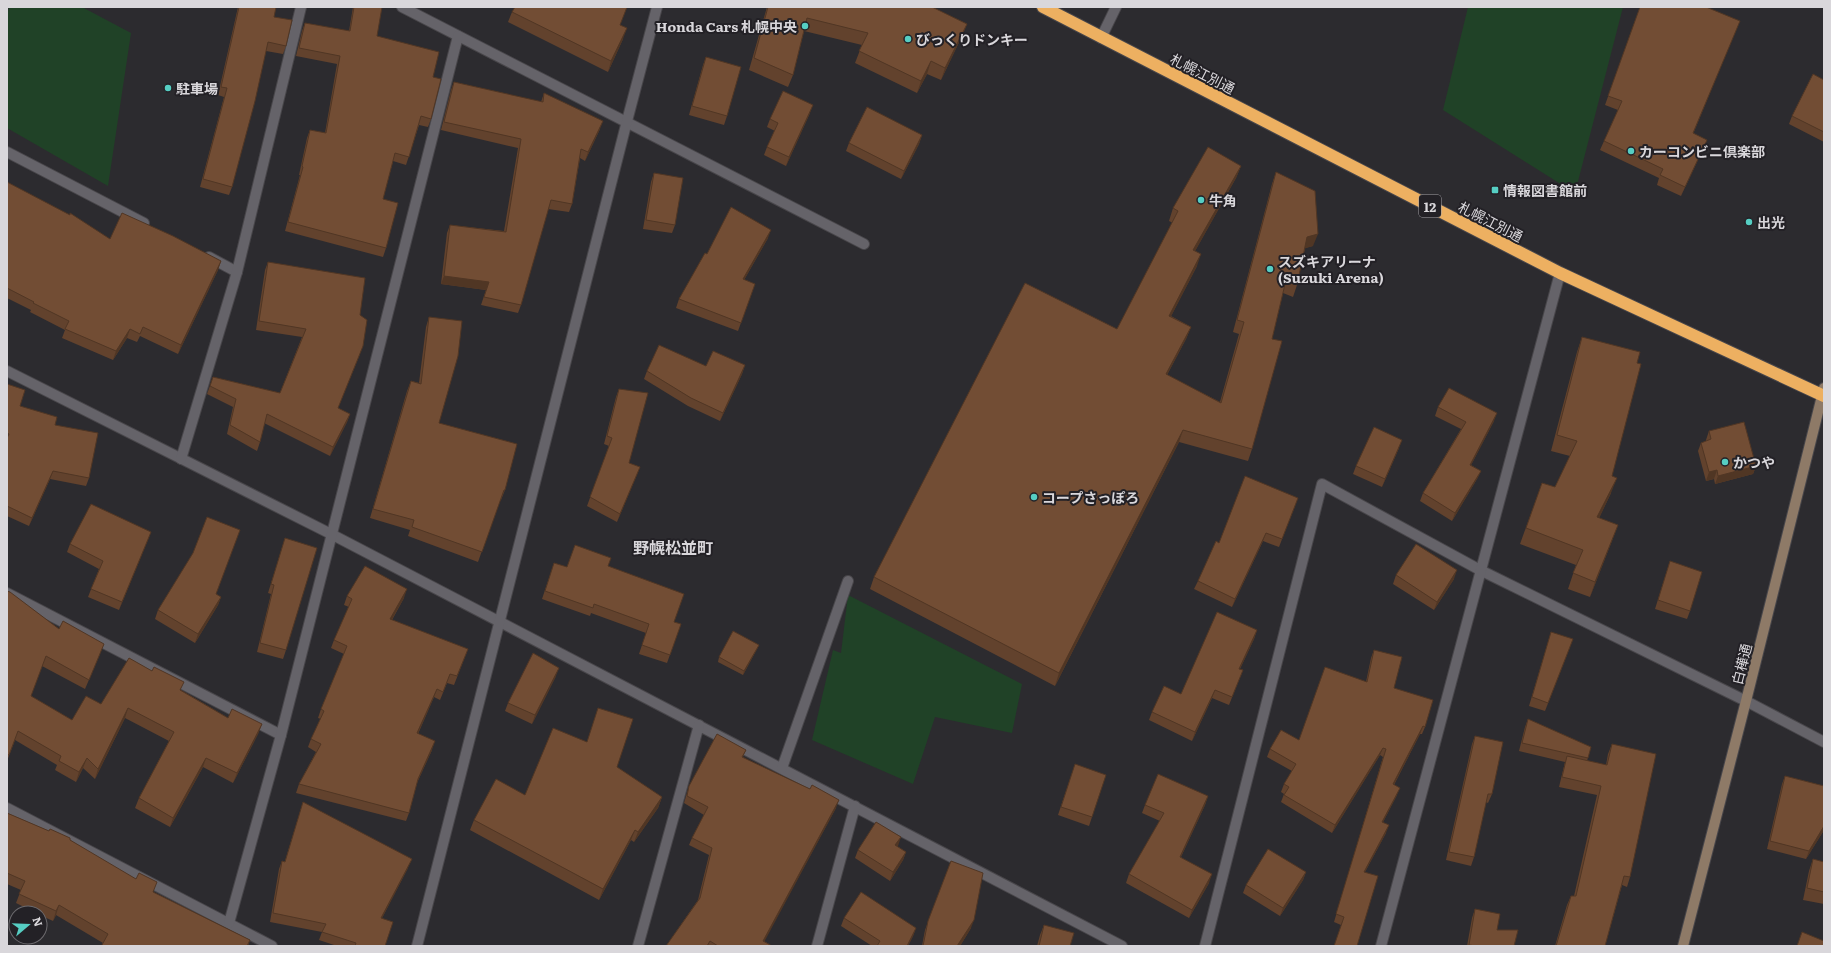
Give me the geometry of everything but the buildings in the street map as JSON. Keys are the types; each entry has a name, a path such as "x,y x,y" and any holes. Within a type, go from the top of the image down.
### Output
{"highway":[{"name":"札幌江別通","path":"1043,7 1560,273 1823,393"}],"main road":[{"name":"白樺通","path":"1683,946 1823,393"}],"street":[{"path":"181,459 237,272 302,7"},
{"path":"402,7 627,121 864,244"},
{"path":"417,946 657,7"},
{"path":"1101,38 1116,7"},
{"path":"229,923 281,735 458,36"},
{"path":"7,152 153,228"},
{"path":"202,254 237,272"},
{"path":"1381,946 1560,273"},
{"path":"7,371 331,534 856,806 1122,946"},
{"path":"1205,946 1322,484 1480,570 1746,701 1824,742"},
{"path":"782,768 848,581"},
{"path":"7,593 281,735"},
{"path":"638,946 699,725"},
{"path":"817,946 856,806"},
{"path":"7,808 272,946"}],"green space":[{"path":"9,7 82,7 131,33 108,186 7,128 7,16"},
{"path":"1468,7 1623,7 1575,193 1443,110"},
{"path":"848,595 1022,684 1012,733 935,717 913,784 812,740 833,650 841,653"}],"place":[{"name":"Honda Cars 札幌中央","path":"805,26"},
{"name":"びっくりドンキー","path":"908,39"},
{"name":"駐車場","path":"168,88"},
{"name":"カーコンビニ倶楽部","path":"1631,151"},
{"name":"情報図書館前","path":"1495,190"},
{"name":"牛角","path":"1201,200"},
{"name":"出光","path":"1749,222"},
{"name":"スズキアリーナ (Suzuki Arena)","path":"1270,269"},
{"name":"かつや","path":"1725,462"},
{"name":"コープさっぽろ","path":"1034,497"}],"district":[{"name":"野幌松並町","path":"673,547"}]}
